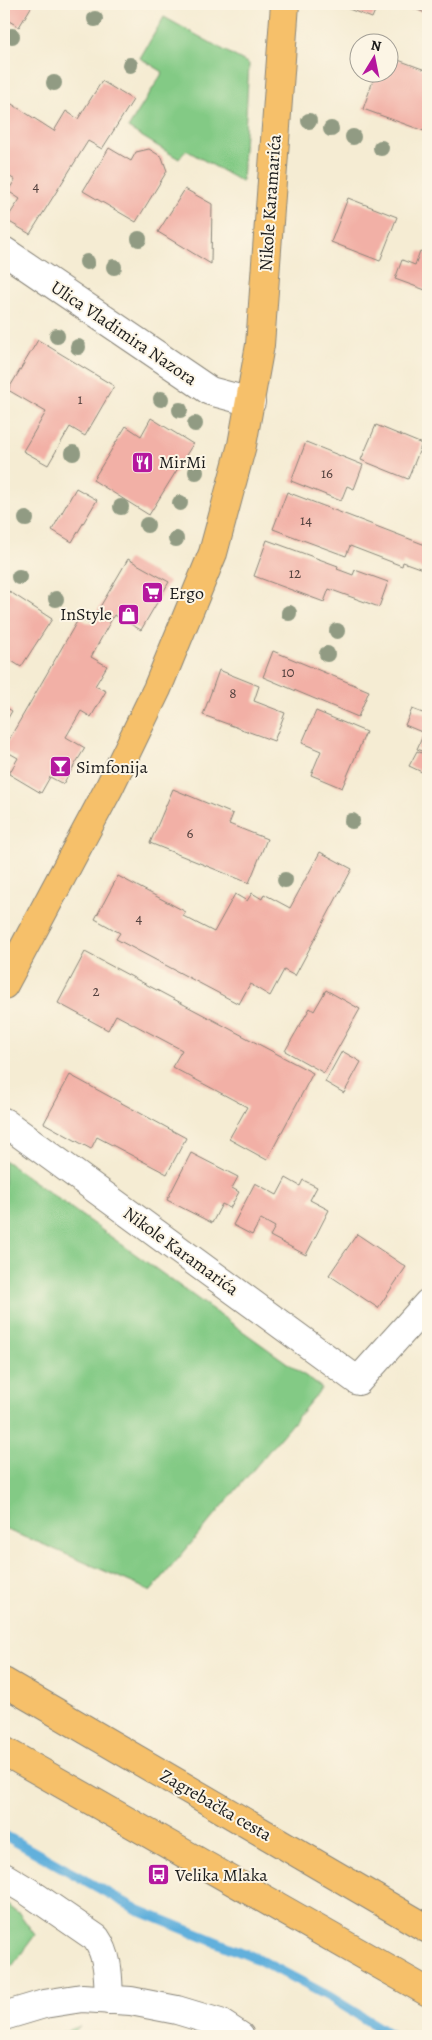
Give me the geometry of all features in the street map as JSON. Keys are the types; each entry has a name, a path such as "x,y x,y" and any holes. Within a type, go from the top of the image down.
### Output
{"main road":[{"name":"Nikole Karamarića","path":"4,985 108,788 157,690 213,553 231,488 251,402 260,344 285,4"},
{"name":"Zagrebačka cesta","path":"4,1682 428,1929"},
{"path":"4,1751 428,1992"}],"street":[{"name":"Ulica Vladimira Nazora","path":"7,258 210,391 251,402"},
{"name":"Nikole Karamarića","path":"4,1122 358,1381 428,1303"},
{"path":"4,1877 96,1938 104,1948 107,1961 109,2000"},
{"path":"4,2016 44,2004 82,1998 131,2001 177,2010 220,2023 240,2036"}],"green space":[{"path":"164,17 249,64 242,182 186,150 179,159 128,128 163,72 140,58"},
{"path":"4,1160 322,1388 151,1591 4,1529"},
{"path":"4,1903 19,1913 35,1935 4,1977"},
{"path":"80,2026 70,2036 51,2036"}],"building":[{"path":"4,4 33,4 19,27 4,18"},
{"path":"336,4 378,4 372,18"},
{"path":"402,4 428,4 428,14"},
{"path":"400,61 428,71 428,119 424,131 363,109 372,82 400,82"},
{"path":"102,81 133,100 102,149 88,141 30,234 6,220 20,199 8,191 15,180 4,173 4,99 54,131 66,111 78,119"},
{"path":"109,148 131,161 136,152 149,149 162,157 167,171 136,222 83,191"},
{"path":"185,189 212,204 211,264 158,232"},
{"path":"348,198 397,217 380,261 331,242"},
{"path":"420,251 428,254 428,291 395,279 402,260 415,265"},
{"path":"38,340 114,386 85,436 70,427 48,465 23,451 46,412 8,390"},
{"name":"MirMi","path":"151,418 193,444 149,515 93,480 126,426 141,436"},
{"path":"376,425 422,444 408,479 361,460"},
{"path":"306,442 363,465 354,489 347,486 341,501 291,481"},
{"path":"76,488 97,500 72,542 52,530"},
{"path":"287,492 428,546 428,571 403,562 402,566 350,546 346,556 273,529"},
{"path":"267,540 338,566 337,569 353,575 355,570 388,582 379,607 329,589 324,602 254,576"},
{"path":"128,559 169,582 141,630 114,615 91,657 107,666 95,686 106,691 91,717 81,711 66,737 85,748 63,784 50,777 41,793 9,774 18,758 4,750 4,748 79,618 90,624"},
{"path":"4,588 52,619 21,667 4,656"},
{"path":"273,651 369,691 358,717 263,677"},
{"path":"219,670 259,686 254,701 285,713 274,741 203,715"},
{"path":"4,706 12,711 4,725"},
{"path":"412,709 428,715 428,753 417,749 424,733 405,725"},
{"path":"316,711 366,732 342,788 311,775 321,751 302,743"},
{"path":"417,751 428,756 428,763 424,773 409,766"},
{"path":"173,789 233,814 229,824 267,839 249,883 150,843"},
{"path":"320,852 352,869 295,976 284,970 270,996 250,984 239,1004 116,939 120,933 95,919 118,876 186,912 183,916 214,932 235,894 247,901 252,893 262,899 264,894 290,908"},
{"path":"85,952 313,1073 267,1160 229,1139 247,1107 172,1067 182,1050 116,1015 108,1030 58,1003"},
{"path":"326,990 360,1009 324,1073 285,1051 310,1008 314,1011"},
{"path":"342,1051 361,1062 344,1093 325,1082"},
{"path":"70,1075 186,1138 167,1174 97,1137 91,1149 44,1123"},
{"path":"191,1153 238,1177 232,1188 239,1192 230,1208 222,1204 212,1223 167,1200"},
{"path":"286,1178 300,1186 303,1180 317,1187 310,1200 329,1210 306,1255 270,1236 275,1227 261,1219 252,1235 233,1225 255,1183 277,1195"},
{"path":"357,1234 406,1267 378,1308 329,1275"}],"waterway":[{"path":"4,1835 140,1911 258,1959 330,1997 392,2036"}],"place":[{"name":"MirMi","path":"143,462"},
{"name":"Ergo","path":"153,593"},
{"name":"InStyle","path":"128,614"},
{"name":"Simfonija","path":"60,767"},
{"name":"Velika Mlaka","path":"159,1875"}]}
